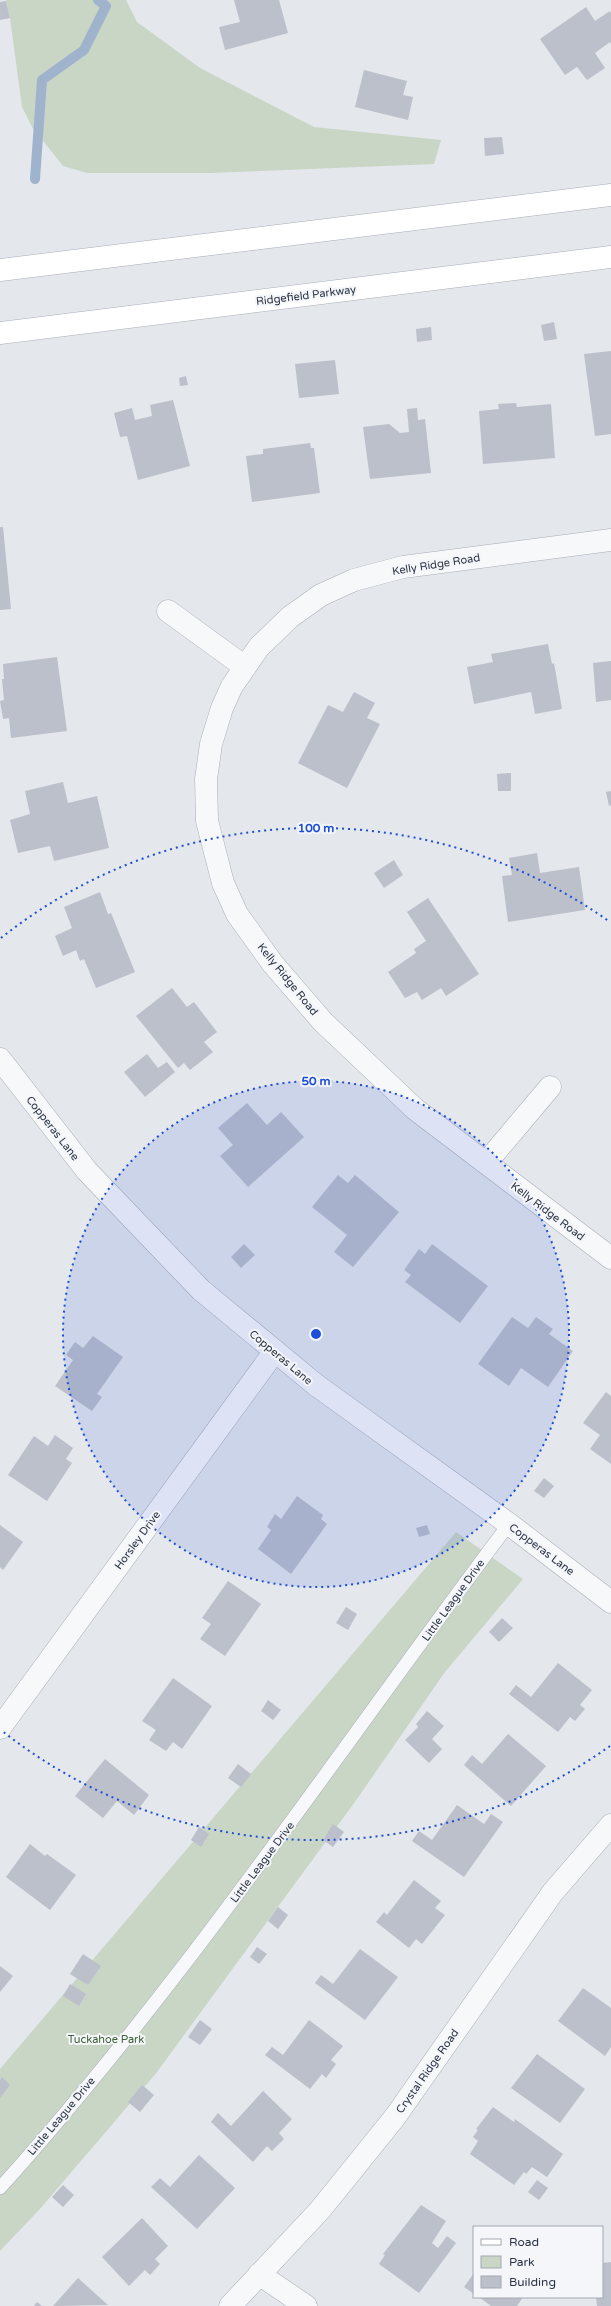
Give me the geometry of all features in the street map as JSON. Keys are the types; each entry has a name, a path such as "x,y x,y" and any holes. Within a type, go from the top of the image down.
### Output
{"main road":[{"path":"0,270 611,195"},
{"name":"Ridgefield Parkway","path":"0,333 611,257"}],"street":[{"name":"Kelly Ridge Road","path":"611,540 403,567 354,580 321,595 290,617 259,647 232,686 222,708 211,744 206,779 207,821 223,883 237,914 273,964 323,1022 415,1109 611,1258"},
{"path":"168,611 245,667"},
{"name":"Copperas Lane","path":"0,1059 68,1148 153,1243 201,1290 316,1386 508,1524 611,1602"},
{"path":"486,1163 550,1087"},
{"name":"Horsley Drive","path":"0,1728 274,1351"},
{"name":"Crystal Ridge Road","path":"230,2306 320,2210 395,2118 553,1892 611,1825"},
{"path":"259,2274 306,2306"}],"lane":[{"name":"Little League Drive","path":"0,2188 143,2016 293,1820 508,1524"}],"green space":[{"path":"6,0 126,0 137,22 200,68 314,127 441,140 434,164 210,173 87,173 63,166 32,127 22,107 10,18"},
{"name":"Tuckahoe Park","path":"456,1532 523,1579 445,1672 357,1799 157,2072 39,2210 0,2251 0,2069"}],"building":[{"path":"234,0 279,0 288,33 225,50 219,27 240,22"},
{"path":"6,1 10,18 0,20 0,2"},
{"path":"586,7 595,21 610,11 611,13 611,44 610,42 595,53 605,68 587,80 577,67 565,75 540,39"},
{"path":"364,70 407,81 403,95 413,97 408,120 355,107"},
{"path":"502,137 504,154 485,156 484,138"},
{"path":"554,322 557,339 544,341 541,325"},
{"path":"431,327 432,340 417,342 416,329"},
{"path":"611,351 611,434 595,436 584,354"},
{"path":"335,360 339,394 299,398 295,364"},
{"path":"186,376 188,385 180,386 179,378"},
{"path":"173,400 190,466 138,480 127,436 120,437 114,413 132,408 135,420 152,416 150,405"},
{"path":"516,403 517,407 551,404 555,458 483,464 479,411 499,409 498,404"},
{"path":"417,408 418,420 425,419 431,473 370,479 363,427 389,424 400,433 409,432 407,409"},
{"path":"310,443 311,448 314,448 320,493 252,502 246,456 263,454 263,449"},
{"path":"0,527 3,527 11,609 0,610"},
{"path":"548,644 552,664 554,663 562,709 535,714 531,692 474,704 467,667 493,662 491,654"},
{"path":"57,657 67,731 11,738 9,718 3,719 0,701 4,700 2,679 4,679 3,664"},
{"path":"611,661 611,700 596,702 593,663"},
{"path":"354,692 375,703 367,718 380,724 347,788 298,763 328,705 343,712"},
{"path":"511,773 511,791 498,791 497,774"},
{"path":"63,782 68,803 97,796 109,848 54,861 50,846 18,853 10,820 30,814 25,791"},
{"path":"611,791 611,805 609,806 606,792"},
{"path":"537,853 540,873 579,867 585,910 508,922 502,876 512,875 509,858"},
{"path":"394,860 403,875 384,888 374,873"},
{"path":"100,892 108,914 111,913 135,972 96,988 84,959 80,961 76,950 63,956 55,936 72,928 64,907"},
{"path":"428,898 479,974 446,996 441,988 422,1000 417,992 405,998 388,972 416,953 414,949 426,941 407,912"},
{"path":"172,988 187,1007 194,1002 217,1032 204,1042 213,1052 190,1070 184,1063 178,1068 136,1016"},
{"path":"147,1054 158,1068 167,1062 175,1072 145,1097 124,1072"},
{"path":"247,1103 267,1125 281,1112 304,1137 248,1187 220,1156 233,1145 218,1128"},
{"path":"338,1175 348,1183 355,1175 399,1212 353,1267 334,1252 347,1235 312,1207"},
{"path":"244,1244 255,1255 241,1268 231,1257"},
{"path":"432,1244 488,1286 460,1323 405,1282 411,1275 404,1270 419,1249 425,1254"},
{"path":"512,1317 528,1328 536,1317 553,1329 549,1334 573,1351 548,1387 521,1368 509,1386 478,1364"},
{"path":"93,1336 123,1357 97,1394 102,1397 92,1411 55,1386 73,1360 66,1355 75,1342 83,1348"},
{"path":"606,1392 611,1396 611,1464 590,1449 600,1435 583,1423"},
{"path":"55,1435 73,1448 66,1459 72,1463 47,1501 8,1475 34,1436 48,1446"},
{"path":"544,1478 554,1486 544,1498 534,1491"},
{"path":"297,1496 323,1515 321,1519 327,1524 291,1574 258,1549 271,1530 267,1527 275,1514 281,1519"},
{"path":"0,1525 23,1542 3,1570 0,1567"},
{"path":"427,1525 430,1534 419,1537 416,1528"},
{"path":"228,1581 261,1604 225,1656 200,1639 211,1624 202,1618"},
{"path":"346,1607 357,1614 348,1630 336,1623"},
{"path":"502,1618 513,1628 499,1642 489,1632"},
{"path":"558,1663 592,1690 580,1705 585,1709 575,1721 570,1717 558,1732 509,1694 516,1685 531,1697"},
{"path":"173,1678 212,1706 182,1749 173,1742 166,1751 149,1740 156,1730 142,1721"},
{"path":"268,1700 281,1710 273,1720 261,1711"},
{"path":"427,1711 444,1726 432,1739 442,1749 429,1763 405,1740 418,1727 416,1724"},
{"path":"508,1734 546,1766 511,1806 464,1765 472,1755 482,1764"},
{"path":"105,1759 149,1795 134,1815 117,1801 103,1818 75,1796"},
{"path":"238,1764 251,1774 241,1787 228,1778"},
{"path":"457,1805 484,1824 491,1814 503,1822 464,1877 412,1841 419,1831 432,1840"},
{"path":"333,1824 344,1832 333,1847 323,1840"},
{"path":"199,1827 209,1834 201,1847 191,1840"},
{"path":"30,1844 45,1856 47,1854 76,1875 50,1910 6,1877"},
{"path":"414,1880 441,1901 435,1908 445,1915 422,1944 416,1939 409,1948 376,1922 384,1912 387,1915"},
{"path":"278,1907 288,1915 278,1929 268,1921"},
{"path":"257,1947 267,1954 259,1964 250,1957"},
{"path":"360,1949 398,1977 365,2020 315,1983 321,1975 333,1984"},
{"path":"83,1954 101,1966 88,1985 70,1974"},
{"path":"0,1966 13,1976 0,1992"},
{"path":"70,1984 86,1994 79,2006 63,1996"},
{"path":"583,1988 611,2008 611,2047 605,2056 558,2021"},
{"path":"200,2020 212,2029 200,2045 188,2037"},
{"path":"309,2020 343,2046 331,2060 336,2064 326,2078 322,2074 310,2089 265,2055 272,2047 283,2055"},
{"path":"537,2054 585,2089 560,2123 511,2088"},
{"path":"2,2077 10,2085 0,2098 0,2080"},
{"path":"142,2085 154,2095 140,2112 128,2102"},
{"path":"263,2091 292,2119 279,2133 284,2139 272,2151 267,2146 253,2162 211,2122 218,2113 231,2126"},
{"path":"493,2107 514,2122 515,2119 563,2154 547,2177 532,2167 526,2174 524,2172 514,2185 470,2154 478,2141 473,2137 478,2130 476,2129"},
{"path":"199,2155 235,2188 197,2229 151,2187 160,2178 170,2187"},
{"path":"537,2180 548,2188 539,2200 528,2192"},
{"path":"63,2185 74,2195 63,2207 52,2197"},
{"path":"421,2205 446,2221 432,2243 438,2248 447,2236 456,2243 419,2293 379,2264 385,2255 383,2254"},
{"path":"142,2218 168,2246 155,2259 160,2264 150,2275 145,2270 129,2286 102,2257"},
{"path":"611,2262 611,2306 597,2306 596,2298 603,2298 603,2263"},
{"path":"473,2274 473,2293 464,2287"},
{"path":"78,2278 108,2305 53,2306"},
{"path":"480,2298 522,2298 517,2306 491,2306"},
{"path":"37,2302 42,2306 34,2306"}],"waterway":[{"path":"35,179 42,80 84,50 106,6 98,0"}]}
